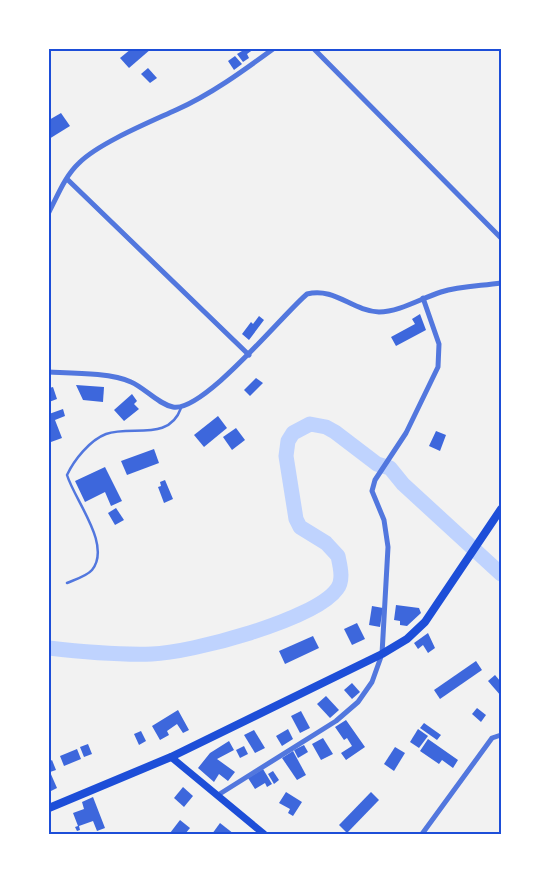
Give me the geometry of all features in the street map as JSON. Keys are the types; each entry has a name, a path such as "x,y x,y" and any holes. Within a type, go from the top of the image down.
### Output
{"highway":[{"path":"49,808 171,757 382,654 407,639 425,622 501,509"}],"main road":[{"path":"171,757 264,834"}],"street":[{"path":"49,212 78,163 93,152 155,118 177,110 203,96 273,49"},
{"path":"314,49 501,238"},
{"path":"67,179 249,355"},
{"path":"49,372 115,376 132,382 170,407 180,408 202,394 249,355 307,294 331,293 364,310 380,312 448,290 501,283"},
{"path":"218,795 350,711 372,682 382,654 388,547 384,520 373,496 373,485 400,442 438,366 439,344 424,298"},
{"path":"422,834 492,738 501,735"}],"lane":[{"path":"67,583 91,570 98,555 98,542 67,475 72,465 96,440 106,434 123,431 138,433 156,431 178,417 180,408"}],"building":[{"path":"131,49 151,49 129,68 120,58"},
{"path":"240,49 254,49 247,54 249,58 243,62 237,54 242,51"},
{"path":"235,56 242,64 234,70 228,61"},
{"path":"148,68 157,78 150,83 141,74"},
{"path":"61,113 70,126 49,139 49,120"},
{"path":"420,314 426,330 396,346 391,337 415,324 412,319"},
{"path":"259,316 264,320 249,340 242,334 251,322 253,324"},
{"path":"256,378 263,383 250,396 244,390"},
{"path":"76,385 104,387 103,402 83,400"},
{"path":"53,387 57,399 49,402 49,388"},
{"path":"132,394 137,401 134,404 139,409 124,421 114,410"},
{"path":"63,409 65,416 55,420 62,438 51,442 49,414"},
{"path":"218,416 227,428 204,447 194,435"},
{"path":"236,428 245,440 232,450 223,437"},
{"path":"436,431 446,435 440,451 429,446"},
{"path":"154,449 159,463 127,475 121,461"},
{"path":"105,467 122,501 111,506 105,492 85,502 75,481"},
{"path":"165,480 173,499 164,503 158,487 161,486 160,482"},
{"path":"116,508 124,520 115,525 108,513"},
{"path":"396,605 419,608 421,613 407,626 400,625 400,621 394,620"},
{"path":"372,606 383,608 380,627 369,625"},
{"path":"357,623 365,639 352,645 344,629"},
{"path":"428,633 435,648 428,653 423,645 418,649 414,643"},
{"path":"313,636 319,648 285,664 279,651"},
{"path":"476,661 482,670 440,699 434,690"},
{"path":"495,675 501,682 501,696 488,681"},
{"path":"352,683 360,692 352,699 344,690"},
{"path":"326,696 339,710 330,718 317,704"},
{"path":"477,708 486,715 481,722 472,714"},
{"path":"178,710 189,730 183,733 177,724 167,731 169,735 160,740 152,726"},
{"path":"301,711 310,728 300,733 291,716"},
{"path":"346,720 365,747 346,760 341,753 352,746 347,738 344,740 335,727"},
{"path":"424,723 441,735 437,740 420,728"},
{"path":"288,729 293,739 282,746 276,736"},
{"path":"418,729 428,736 419,748 410,742"},
{"path":"254,730 265,748 255,753 244,735"},
{"path":"141,731 146,741 139,745 134,734"},
{"path":"323,738 333,754 321,760 312,744"},
{"path":"428,739 458,760 453,768 442,760 439,764 420,751"},
{"path":"229,741 234,750 217,759 235,772 228,781 219,774 214,782 198,768 210,753"},
{"path":"88,744 92,754 84,757 80,747"},
{"path":"304,745 308,752 298,758 294,750"},
{"path":"244,746 248,754 240,758 236,750"},
{"path":"395,747 405,753 394,771 384,764"},
{"path":"77,749 81,759 64,766 60,756"},
{"path":"293,751 306,775 297,780 282,758"},
{"path":"52,760 56,770 50,772 57,788 49,792 49,762"},
{"path":"263,769 272,784 267,787 265,783 255,789 248,778"},
{"path":"273,771 279,780 274,784 268,774"},
{"path":"183,787 193,796 184,807 174,798"},
{"path":"286,792 302,802 293,816 288,813 290,809 279,803"},
{"path":"371,792 379,800 347,833 339,825"},
{"path":"93,797 105,828 97,831 93,821 79,826 80,830 77,831 75,827 78,826 73,813 84,809 82,802"},
{"path":"180,820 190,828 185,834 170,833"},
{"path":"220,823 234,834 212,834"}],"waterway":[{"path":"49,648 126,654 152,654 194,648 279,623 324,601 339,585 341,573 338,556 326,543 300,527 296,519 286,456 288,441 293,433 310,424 326,427 377,464 390,468 403,484 501,574"}]}
